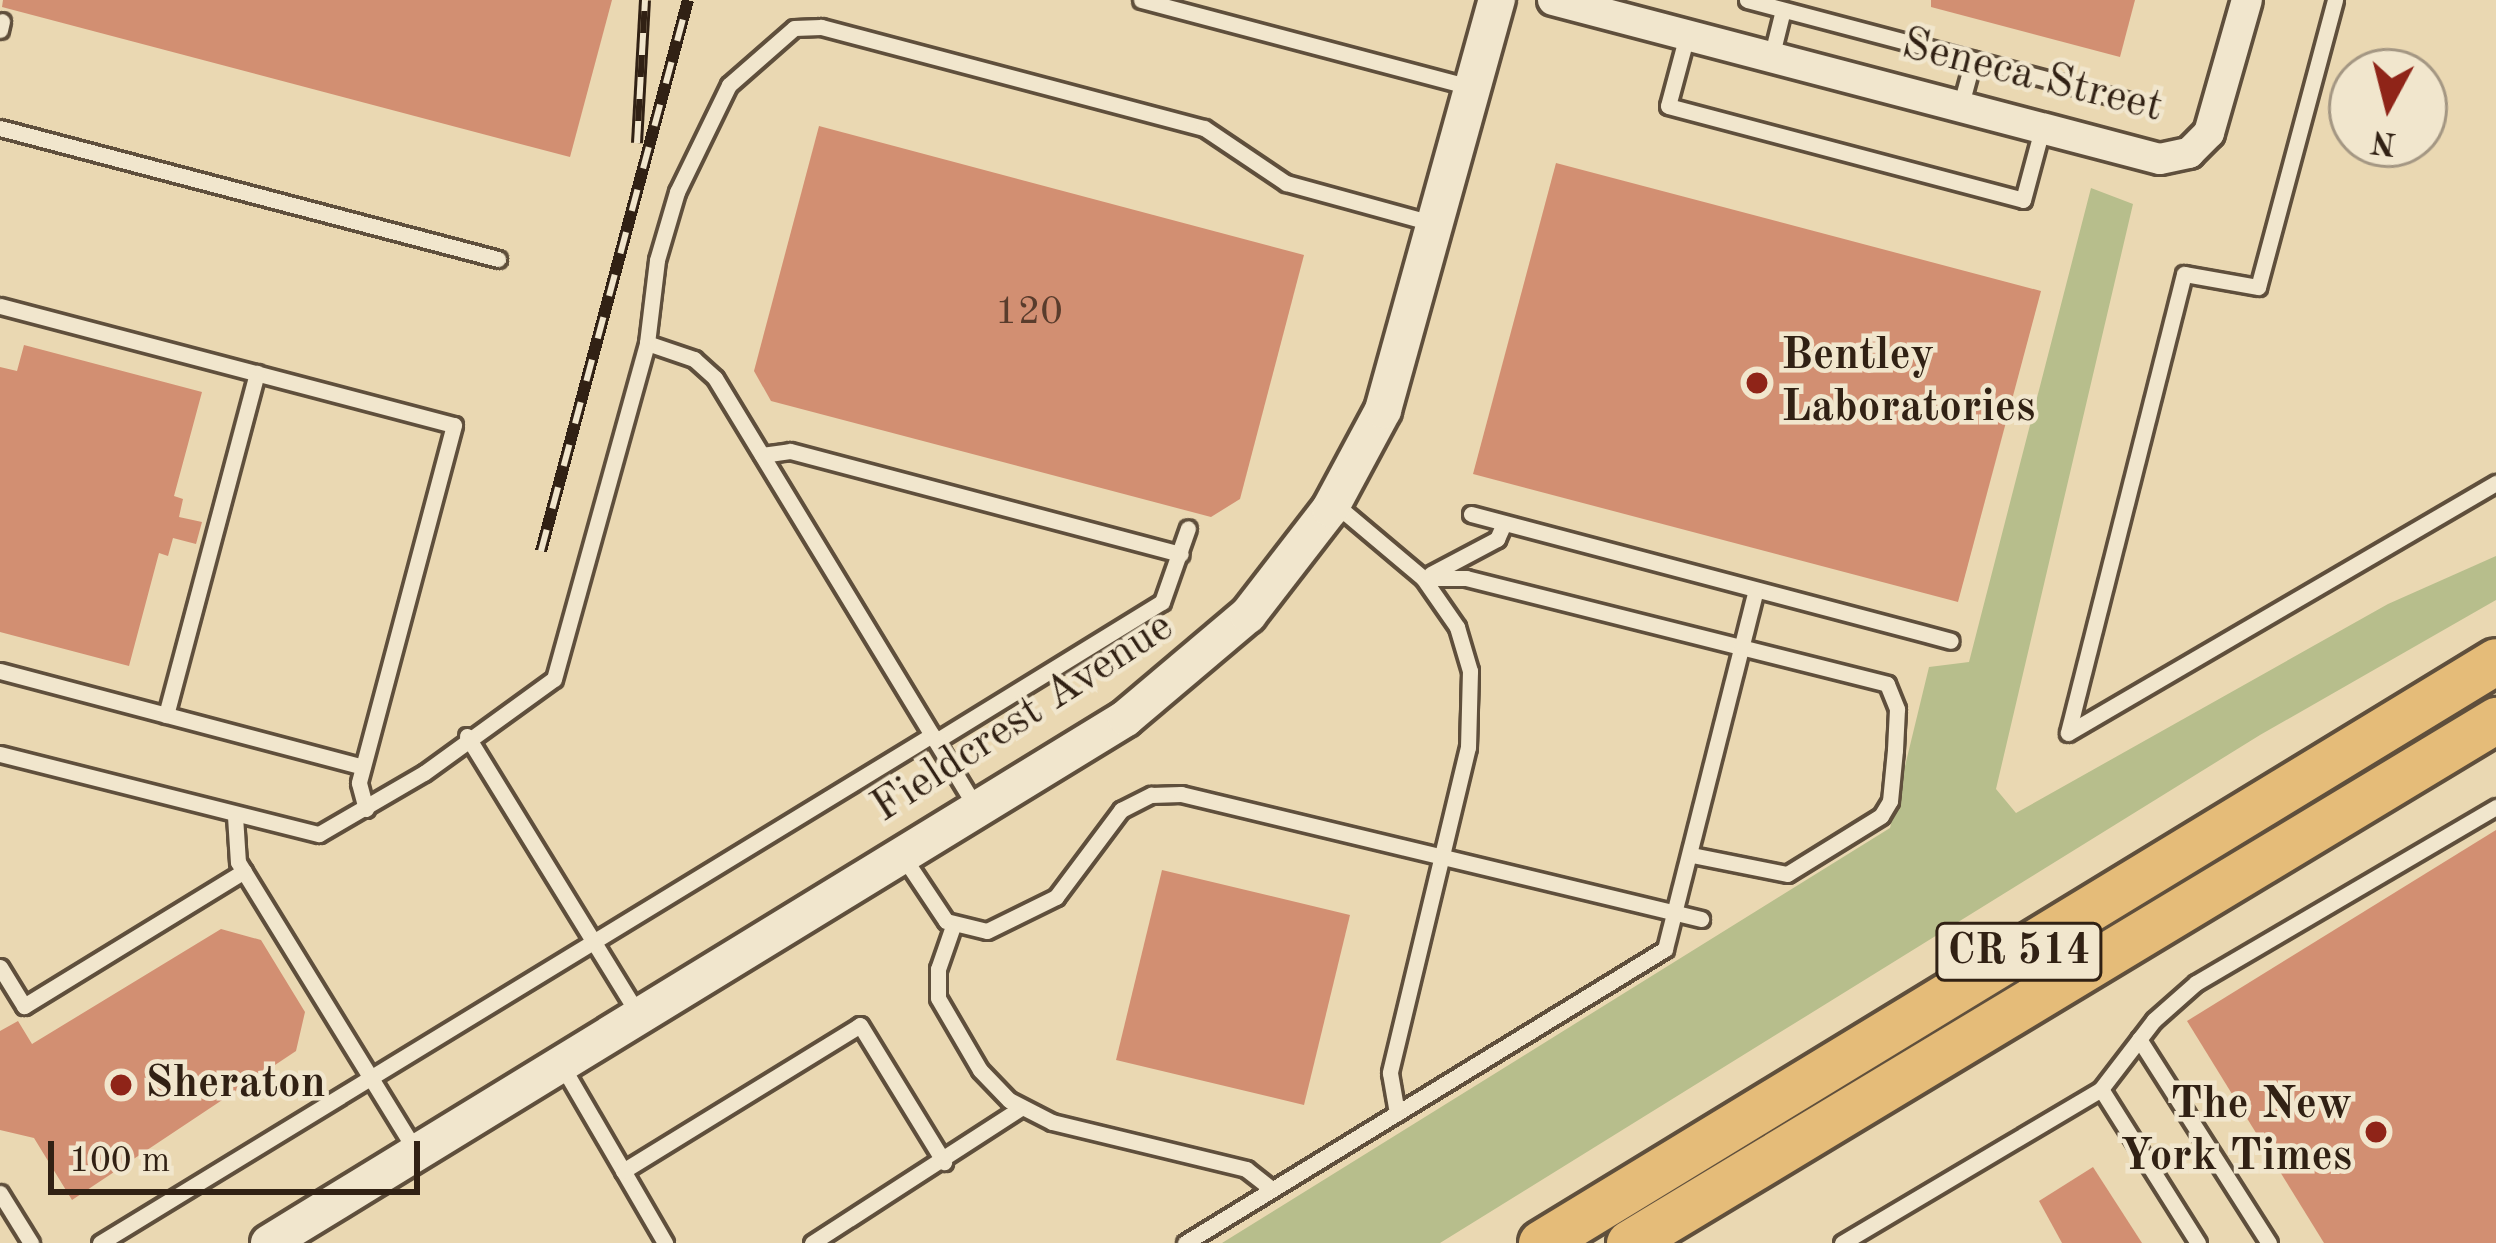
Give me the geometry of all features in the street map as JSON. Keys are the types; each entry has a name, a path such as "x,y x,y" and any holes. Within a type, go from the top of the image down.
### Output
{"main road":[{"name":"CR 514","path":"1540,1243 2496,661"},
{"name":"CR 514","path":"1629,1243 2496,720"}],"street":[{"name":"Fieldcrest Avenue","path":"269,1243 1182,679 1262,601 1334,503 1391,389 1497,0"},
{"name":"Seneca Street","path":"1553,0 2160,160 2189,153 2214,123 2247,0"}],"lane":[{"path":"1141,0 1474,88"},
{"path":"1747,0 2126,100"},
{"path":"2335,0 2258,287 2184,274 2068,733 2496,483"},
{"path":"1771,58 1783,10"},
{"path":"0,754 319,834 366,808 559,671 646,343 662,242 698,139 740,71 803,26 1204,128 1294,187 1438,224"},
{"path":"1687,35 1668,106 2024,200 2042,129"},
{"path":"1960,108 1973,60"},
{"path":"0,128 498,260"},
{"path":"0,306 454,425 363,767 366,808"},
{"path":"646,343 702,364 977,809"},
{"path":"166,715 257,374"},
{"path":"762,455 790,451 1181,554"},
{"path":"1334,503 1424,578 1457,627 1471,685 1468,747 1390,1073 1397,1113"},
{"path":"1471,514 1951,641"},
{"path":"1424,578 1497,539 1504,523"},
{"path":"100,1243 594,941 1154,608 1172,589 1188,528"},
{"path":"1424,578 1466,578 1887,684 1897,709 1891,801 1875,822 1787,874 1692,855"},
{"path":"1185,1243 1666,949 1756,590"},
{"path":"0,671 363,767"},
{"path":"466,736 639,1016"},
{"path":"902,855 953,926 987,932 1031,916 1067,885 1121,810 1161,793 1701,919"},
{"path":"1842,1243 2101,1089 2139,1039 2196,983 2496,807"},
{"path":"235,816 232,848 244,872 417,1152"},
{"path":"0,968 24,1006 244,872"},
{"path":"953,926 936,980 940,1006 986,1078 1021,1108 1238,1167 1273,1189"},
{"path":"623,1171 860,1025 944,1162"},
{"path":"2139,1039 2269,1243"},
{"path":"561,1063 665,1243"},
{"path":"2101,1089 2198,1243"},
{"path":"812,1243 1021,1108"},
{"path":"0,1193 31,1243"}],"green space":[{"path":"2091,188 2133,204 1996,789 2016,813 2388,604 2496,556 2496,600 2260,735 1440,1243 1222,1243 1890,828 1929,667 1969,662"}],"building":[{"path":"3,0 612,0 570,157 2,7"},
{"path":"1931,0 2135,0 2120,57 1931,7"},
{"path":"819,126 1304,255 1240,499 1211,517 771,401 754,371"},
{"name":"Bentley Laboratories","path":"1556,163 2041,291 1958,602 1473,474"},
{"path":"24,345 202,392 174,496 183,499 179,517 202,522 196,544 173,538 168,556 159,553 129,666 0,632 0,367 17,371"},
{"name":"The New York Times","path":"2496,830 2496,1243 2324,1243 2187,1021"},
{"path":"1162,870 1350,915 1304,1105 1116,1060"},
{"name":"Sheraton","path":"221,929 261,940 305,1012 296,1051 72,1200 34,1138 0,1130 0,1031 18,1021 32,1044"},
{"path":"2093,1167 2142,1243 2062,1243 2039,1201"}],"railway":[{"path":"637,143 645,0"},
{"path":"541,551 688,0"}],"place":[{"name":"Bentley Laboratories","path":"1757,383"},
{"name":"Sheraton","path":"121,1085"},
{"name":"The New York Times","path":"2376,1132"}]}
